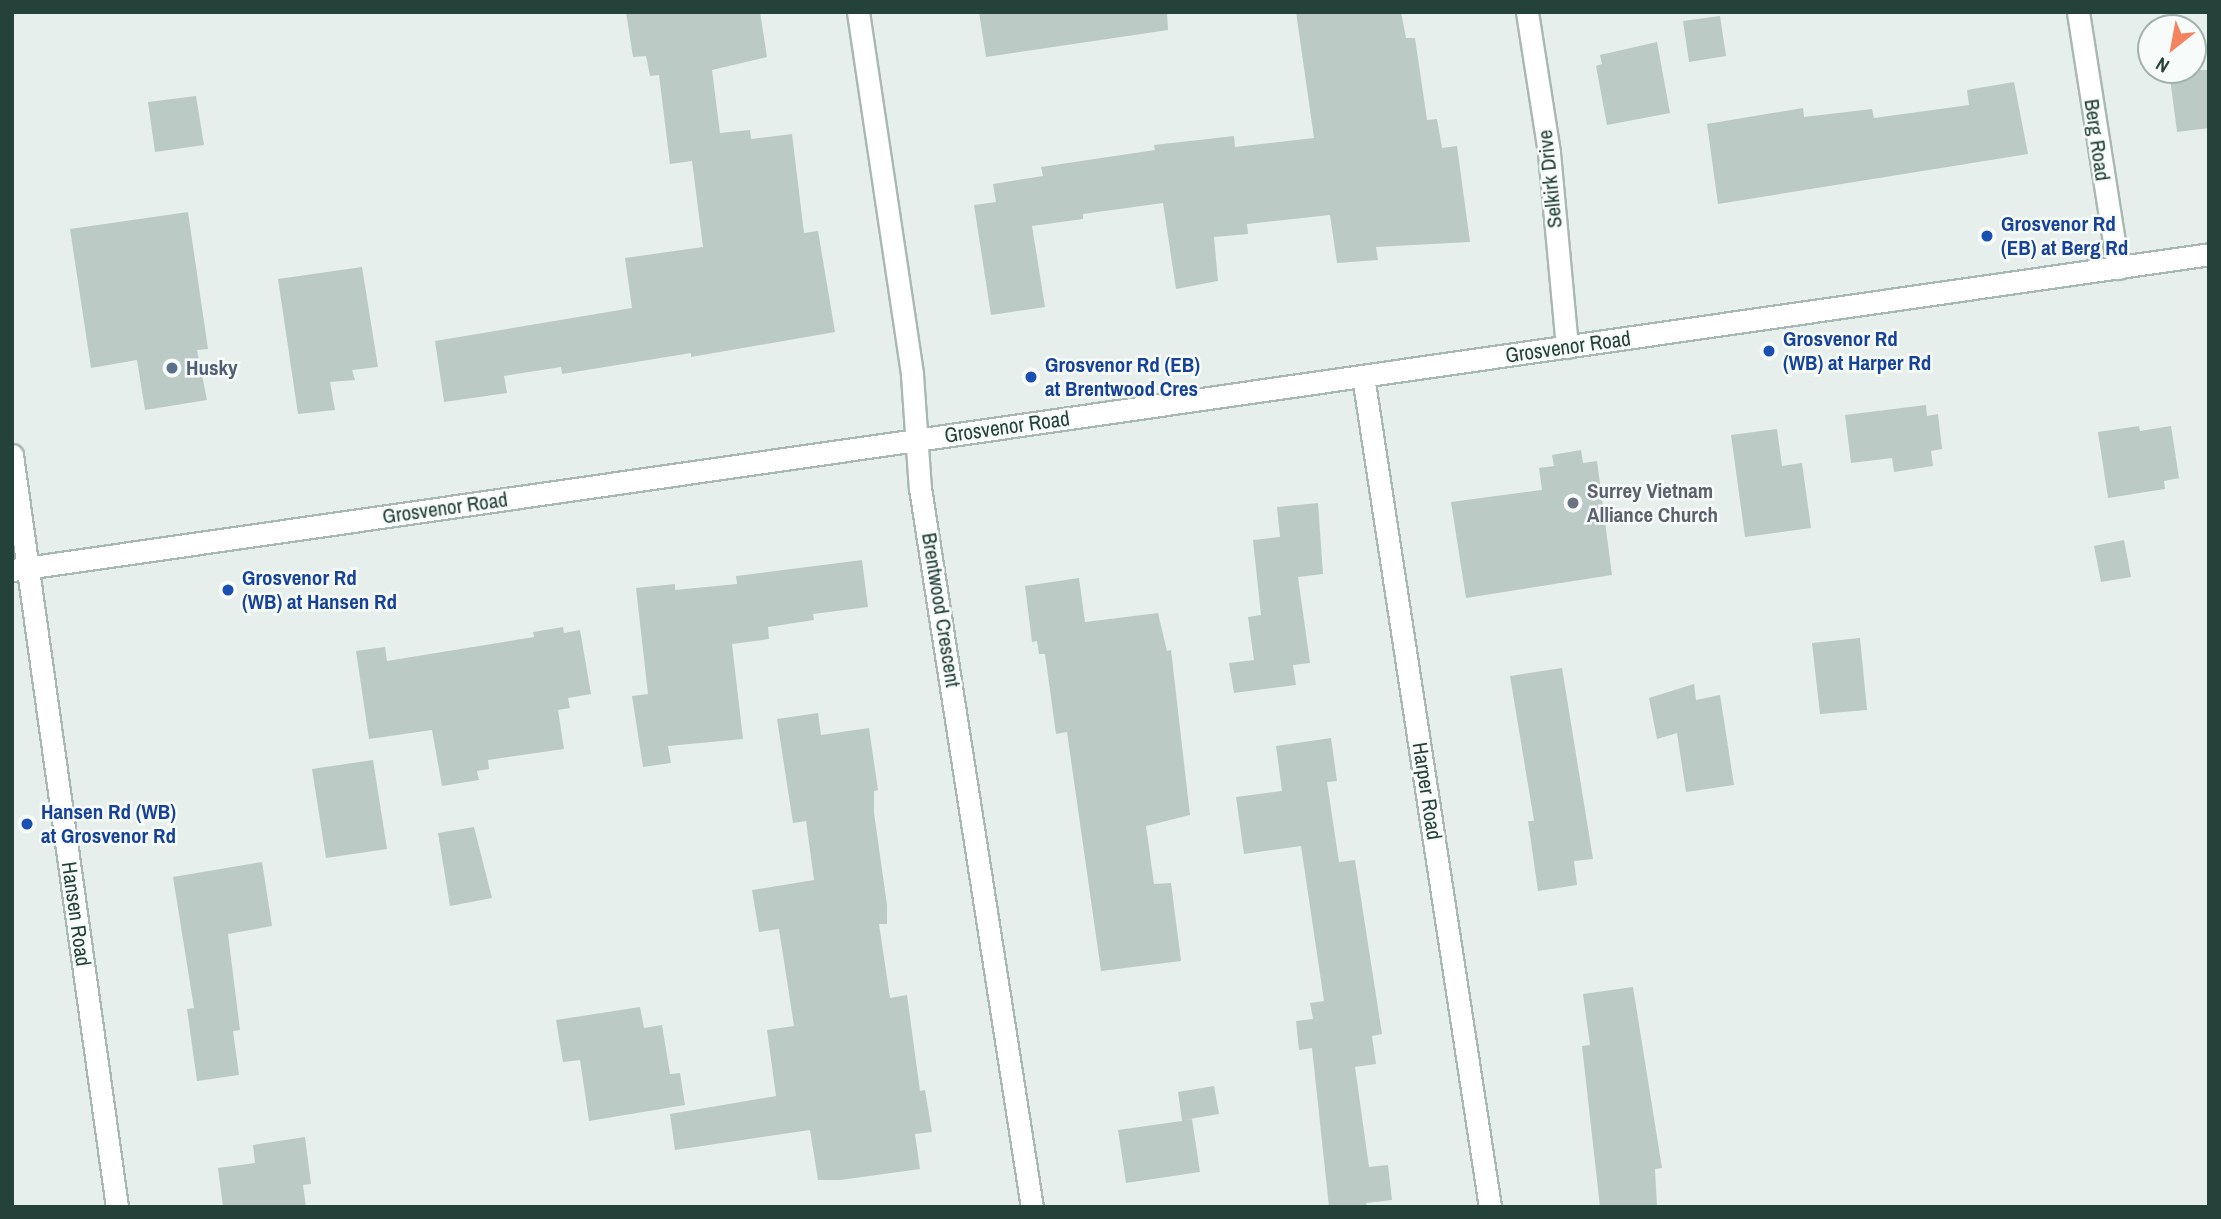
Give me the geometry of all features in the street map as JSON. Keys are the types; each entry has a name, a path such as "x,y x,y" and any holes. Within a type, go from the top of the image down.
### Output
{"street":[{"name":"Brentwood Crescent","path":"858,12 912,375 920,488 1032,1207"},
{"name":"Selkirk Drive","path":"1527,12 1549,153 1567,347"},
{"name":"Berg Road","path":"2078,12 2118,268"},
{"name":"Grosvenor Road","path":"20,569 2209,254"},
{"name":"Harper Road","path":"1363,376 1490,1207"},
{"name":"Hansen Road","path":"12,455 20,569 117,1207"}],"building":[{"path":"626,12 760,12 767,57 712,70 720,133 750,130 751,139 792,134 804,233 818,231 835,332 691,357 691,353 562,374 561,367 504,376 507,393 444,402 435,341 632,308 625,258 703,247 692,161 670,164 659,75 650,76 646,56 633,57"},
{"path":"979,12 1167,12 1168,30 986,57"},
{"path":"1296,12 1401,12 1406,38 1415,38 1427,120 1437,119 1442,148 1457,146 1470,242 1376,247 1378,260 1337,263 1330,215 1247,224 1248,234 1214,237 1218,281 1176,289 1163,203 1083,214 1083,219 1032,226 1045,307 991,315 974,205 996,202 993,184 1043,176 1041,167 1155,150 1154,145 1234,136 1235,147 1314,138"},
{"path":"1720,16 1726,56 1689,62 1683,21"},
{"path":"1657,42 1670,113 1607,125 1596,66 1602,64 1600,55"},
{"path":"2209,70 2209,128 2177,132 2171,84 2207,84"},
{"path":"2014,82 2028,154 1718,204 1707,124 1803,108 1804,117 1872,109 1874,118 1969,105 1967,90"},
{"path":"196,96 204,145 155,152 148,102"},
{"path":"188,212 208,349 197,350 207,400 145,410 137,360 91,368 70,229"},
{"path":"362,267 378,367 352,370 355,380 330,382 335,410 298,414 278,279"},
{"path":"1926,405 1927,416 1938,414 1942,449 1931,451 1933,466 1894,472 1892,458 1851,463 1845,415"},
{"path":"2139,426 2140,431 2171,426 2179,478 2164,481 2165,489 2108,498 2098,432"},
{"path":"1777,429 1782,466 1802,463 1811,528 1745,537 1731,435"},
{"path":"1581,450 1583,463 1597,461 1612,575 1466,598 1451,502 1542,490 1539,468 1554,466 1552,455"},
{"path":"1318,503 1323,574 1298,577 1310,663 1293,665 1296,685 1234,693 1229,663 1254,660 1248,617 1261,615 1253,540 1280,537 1277,507"},
{"path":"2124,540 2131,577 2101,582 2094,546"},
{"path":"862,560 868,607 813,614 814,620 768,627 769,639 732,644 743,739 668,746 671,763 643,767 632,696 648,694 636,588 675,584 675,590 737,584 736,576"},
{"path":"1079,578 1085,622 1158,613 1167,651 1171,650 1190,815 1146,826 1154,884 1171,883 1181,961 1101,971 1067,732 1056,734 1045,654 1039,654 1037,641 1032,642 1025,586"},
{"path":"563,627 564,633 580,630 591,694 568,698 570,708 558,710 564,749 488,760 489,769 477,771 479,780 442,786 432,730 369,739 356,651 385,647 387,661 534,637 533,632"},
{"path":"1860,638 1867,710 1820,714 1812,643"},
{"path":"1562,668 1593,859 1574,861 1577,885 1538,891 1528,821 1534,821 1510,676"},
{"path":"1694,684 1696,700 1720,695 1734,785 1686,792 1677,733 1657,739 1649,698"},
{"path":"818,713 821,735 869,728 878,790 874,791 874,813 887,905 887,924 879,924 890,998 907,995 920,1091 925,1090 932,1132 915,1134 920,1169 840,1180 818,1180 810,1130 675,1150 670,1114 776,1096 767,1030 794,1026 779,929 759,932 752,890 814,880 806,821 793,823 777,719"},
{"path":"1331,738 1337,781 1327,782 1339,862 1355,860 1382,1034 1372,1036 1376,1064 1355,1067 1369,1167 1388,1165 1392,1200 1366,1203 1367,1207 1329,1207 1312,1048 1299,1050 1296,1021 1313,1019 1310,1003 1324,1001 1301,846 1244,854 1236,797 1282,791 1276,746"},
{"path":"373,760 387,849 326,858 312,769"},
{"path":"474,827 492,898 450,906 438,833"},
{"path":"262,862 272,926 228,934 240,1030 233,1031 239,1075 197,1081 187,1009 194,1008 173,877"},
{"path":"1633,987 1662,1168 1655,1169 1657,1207 1600,1207 1582,1046 1590,1045 1583,994"},
{"path":"640,1007 644,1028 662,1025 670,1074 680,1073 685,1105 589,1121 580,1060 563,1062 556,1020"},
{"path":"1214,1086 1219,1114 1184,1120 1192,1119 1200,1172 1126,1183 1118,1130 1182,1121 1178,1092"},
{"path":"305,1137 311,1184 303,1185 306,1207 223,1207 218,1168 255,1163 253,1145"}],"place":[{"name":"Grosvenor Rd (EB) at Berg Rd","path":"1987,236"},
{"name":"Grosvenor Rd (WB) at Harper Rd","path":"1769,351"},
{"name":"Husky","path":"172,368"},
{"name":"Grosvenor Rd (EB) at Brentwood Cres","path":"1031,377"},
{"name":"Surrey Vietnam Alliance Church","path":"1573,503"},
{"name":"Grosvenor Rd (WB) at Hansen Rd","path":"228,590"},
{"name":"Hansen Rd (WB) at Grosvenor Rd","path":"27,824"}]}
